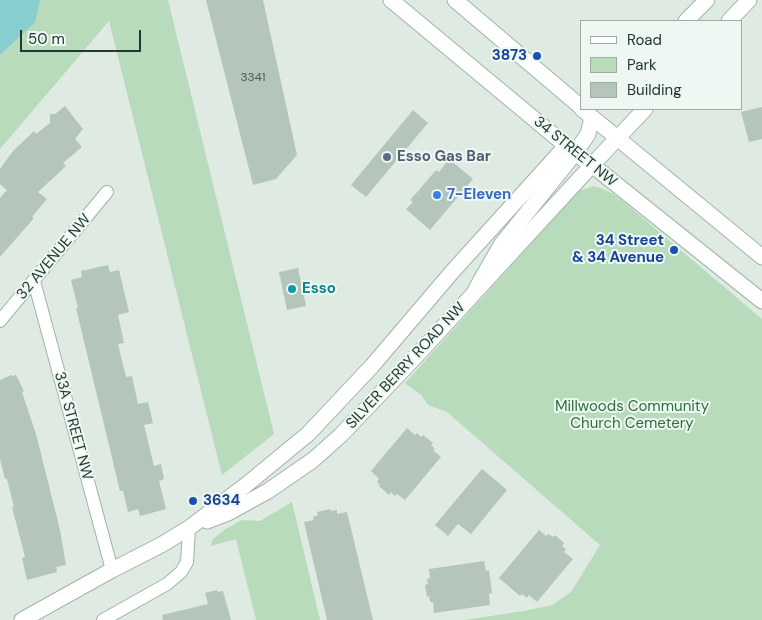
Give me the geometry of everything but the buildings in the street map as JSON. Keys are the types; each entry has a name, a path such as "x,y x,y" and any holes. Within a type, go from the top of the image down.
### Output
{"street":[{"name":"34 STREET NW","path":"391,0 570,150 592,165 762,301"},
{"path":"455,0 580,104"},
{"path":"687,20 707,0"},
{"path":"730,20 749,0"},
{"name":"SILVER BERRY ROAD NW","path":"189,528 228,513 247,503 313,460 341,435 420,353 476,289 644,110"},
{"path":"476,289 501,245 570,150 588,134 589,111"},
{"path":"589,111 617,138 762,258"},
{"name":"SILVER BERRY ROAD NW","path":"25,620 189,528 246,485 308,434 372,366 452,272 570,150"},
{"name":"32 AVENUE NW","path":"0,321 108,192"},
{"name":"33A STREET NW","path":"34,281 112,570"},
{"path":"103,620 167,584 181,572 187,562 189,528"}],"green space":[{"path":"0,0 168,0 274,434 222,475 109,21 0,149"},
{"name":"Millwoods Community Church Cemetery","path":"594,186 608,191 619,198 762,319 762,620 465,620 552,605 571,592 600,545 447,412 428,405 421,395 405,383 556,216 566,202 578,191"},
{"path":"292,502 320,620 256,620 236,539 211,546 212,540 224,530 242,520 260,521"}],"water":[{"path":"0,0 40,0 35,22 0,55"}],"place":[{"name":"3873","path":"537,56"},
{"name":"Esso Gas Bar","path":"387,157"},
{"name":"7-Eleven","path":"437,195"},
{"name":"34 Street & 34 Avenue","path":"674,250"},
{"name":"Esso","path":"292,289"},
{"name":"3634","path":"193,501"}]}
